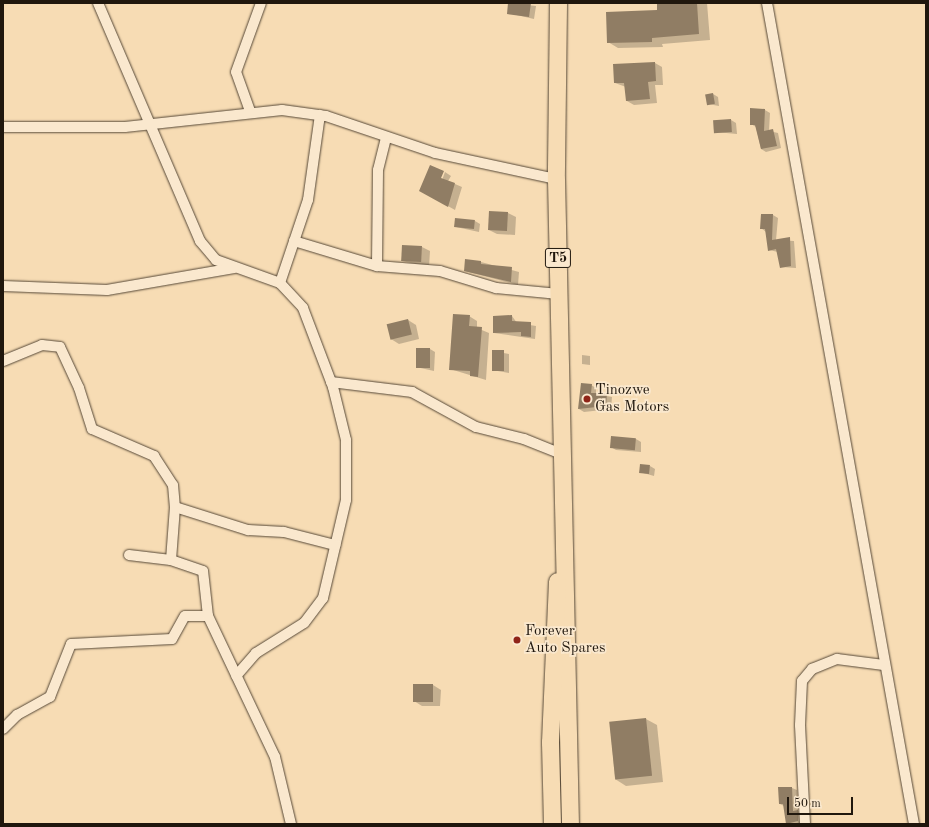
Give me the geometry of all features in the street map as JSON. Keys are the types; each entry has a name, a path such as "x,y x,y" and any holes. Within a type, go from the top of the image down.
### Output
{"highway":[{"name":"T5","path":"558,3 556,179 562,513 569,661 570,824"},
{"name":"T5","path":"552,824 550,742 562,513"}],"street":[{"path":"98,3 200,241 216,260 280,282 309,319 320,358 331,382 346,440 348,477 323,598 316,611 304,623 256,653 236,676"},
{"path":"250,112 236,72 261,3"},
{"path":"767,3 884,664 914,824"},
{"path":"3,127 150,125 250,112 282,110 320,115 386,137 475,163 556,179"},
{"path":"280,282 311,188 320,115"},
{"path":"377,266 377,183 386,137"},
{"path":"294,242 377,266 440,271 496,288 559,294"},
{"path":"3,286 107,290 238,267"},
{"path":"3,361 42,345 60,347 79,388 92,429 154,456 173,485 175,507 171,560"},
{"path":"331,382 412,392 476,427 524,439 561,454"},
{"path":"175,507 248,530 284,532 335,545"},
{"path":"129,555 171,560 203,571 208,616 275,756 291,824"},
{"path":"3,729 17,715 50,696 71,644 172,639 185,616 208,616"},
{"path":"804,824 800,726 802,681 812,669 837,659 884,664"}],"building":[{"path":"508,3 531,3 529,17 507,14"},
{"path":"657,3 697,3 699,34 652,38 652,42 607,43 606,12 657,10"},
{"path":"655,62 656,81 648,82 650,99 626,101 624,83 614,83 613,64"},
{"path":"713,93 715,104 707,105 705,94"},
{"path":"750,108 765,109 764,131 773,129 777,146 761,149 755,125 750,125"},
{"path":"731,119 732,132 714,133 713,120"},
{"path":"430,165 444,171 441,178 455,183 448,207 419,191"},
{"path":"489,211 508,212 507,231 488,230"},
{"path":"761,214 773,214 772,240 790,237 791,266 780,268 776,249 768,251 765,229 760,229"},
{"path":"455,218 475,220 474,229 454,227"},
{"path":"402,245 422,246 421,262 401,261"},
{"path":"465,259 481,261 481,264 512,267 511,282 464,271"},
{"path":"453,314 470,315 469,326 482,327 478,377 470,376 470,371 449,370"},
{"path":"512,315 512,321 531,322 531,337 521,336 521,332 493,333 493,316"},
{"path":"408,319 412,335 391,340 387,324"},
{"path":"416,348 430,348 430,368 416,368"},
{"path":"492,350 504,350 504,371 492,371"},
{"path":"581,383 592,384 591,393 607,393 606,406 578,409"},
{"path":"611,436 636,438 635,450 610,448"},
{"path":"640,464 650,465 649,474 639,473"},
{"path":"413,684 433,684 433,702 413,702"},
{"path":"646,718 652,776 615,780 609,722"},
{"path":"778,787 792,787 793,811 798,810 798,821 786,824 783,804 779,804"}],"place":[{"name":"Tinozwe Gas Motors","path":"587,399"},
{"name":"Forever Auto Spares","path":"517,640"}]}
